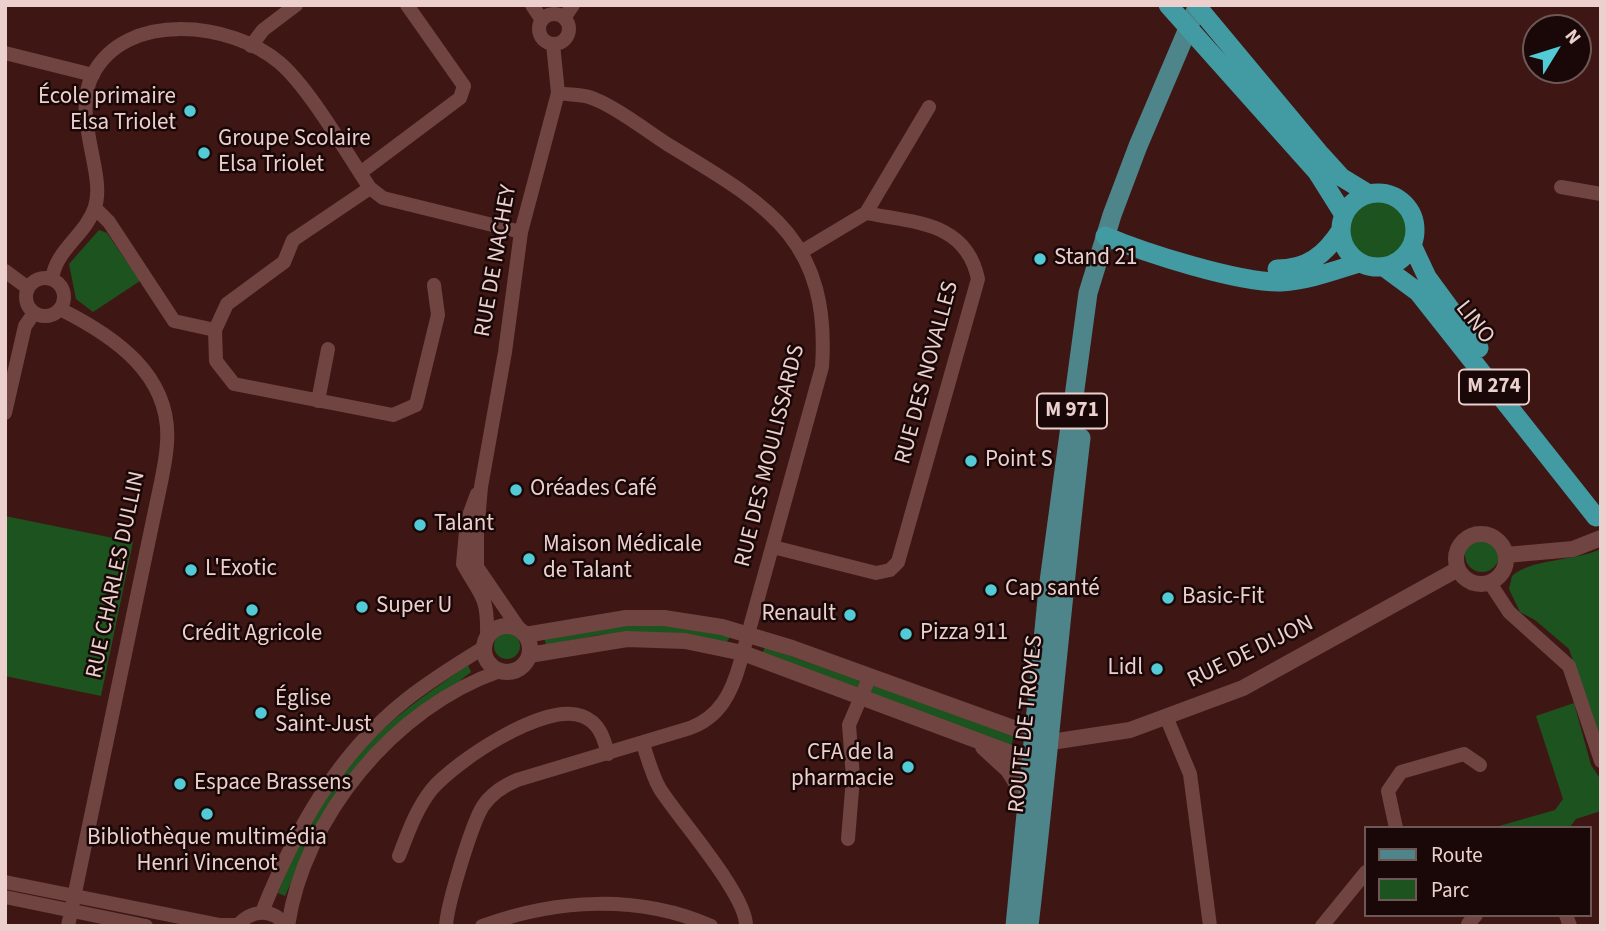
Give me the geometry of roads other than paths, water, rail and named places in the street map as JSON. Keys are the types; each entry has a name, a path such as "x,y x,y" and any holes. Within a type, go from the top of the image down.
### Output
{"highway":[{"path":"1105,236 1130,246 1256,280 1303,279 1359,263 1344,247 1342,223 1317,172 1168,5"},
{"name":"LINO","path":"1197,5 1327,162 1353,187 1369,194 1388,195 1404,204 1414,220 1412,245 1442,298 1599,510"},
{"path":"1105,236 1139,236 1249,265 1280,270 1314,261 1325,252 1352,203 1369,194"},
{"path":"1384,267 1401,260 1412,245"},
{"name":"LINO","path":"1359,263 1384,267 1418,292 1599,510"}],"main road":[{"name":"M 971","path":"1015,926 1025,797 1042,742 1048,589 1088,293 1105,236 1197,5"},
{"name":"ROUTE DE TROYES","path":"1029,926 1042,742"}],"street":[{"path":"251,46 263,30 296,5"},
{"path":"360,173 460,98 464,86 407,5"},
{"path":"531,5 542,20 540,33 545,41 553,44 562,42 568,35 569,26 564,18 555,14 542,20"},
{"path":"564,18 573,5"},
{"path":"52,279 61,255 95,208 96,187 86,109 93,75 122,45 155,29 186,28 251,46 273,57 288,71 370,188 383,198 521,232"},
{"name":"RUE DE NACHEY","path":"523,632 477,567 481,487 505,352 521,232 558,93 553,44"},
{"path":"5,53 93,75"},
{"name":"RUE DES MOULISSARDS","path":"446,926 471,832 489,799 510,783 697,726 716,713 737,674 822,367 824,333 820,305 800,252 777,217 748,193 590,97 558,93"},
{"path":"800,252 866,213 929,107"},
{"path":"1561,187 1601,194"},
{"path":"370,188 293,240 284,262 227,304 215,330 216,361 230,382 393,415 416,405 438,315 434,285"},
{"path":"95,208 109,222 174,321 215,330"},
{"name":"RUE DES NOVALLES","path":"773,548 876,573 890,570 898,562 908,535 978,279 966,247 954,236 937,228 866,213"},
{"path":"5,271 28,288"},
{"path":"40,279 52,279 64,294 60,309 47,316 34,313 27,301 28,288 40,279"},
{"name":"RUE CHARLES DULLIN","path":"60,309 129,352 145,368 163,403 167,433 157,501 68,926"},
{"path":"5,414 25,326 34,313"},
{"path":"318,401 328,349"},
{"name":"RUE DE NACHEY","path":"481,487 467,522 463,564 484,595 488,612 485,642"},
{"path":"1474,534 1491,535 1499,540 1507,555 1503,572 1490,583 1475,583 1458,569 1457,552 1460,544 1474,534"},
{"path":"1507,555 1573,549 1601,538"},
{"name":"RUE DE DIJON","path":"1042,742 1130,730 1167,719 1243,688 1458,569"},
{"path":"1490,583 1509,612 1569,666 1601,761"},
{"path":"262,912 308,814 343,761 408,698 485,642 499,627 523,632 587,622 651,618 710,625 748,634 1019,730 1042,742"},
{"path":"523,632 529,655"},
{"path":"287,926 291,903 307,859 329,817 380,749 434,705 480,678 500,671 514,671 529,655 627,639 685,641 743,653 1016,755 1042,742"},
{"path":"485,642 488,663 500,671"},
{"path":"848,839 853,778 849,725 870,677"},
{"path":"399,856 414,817 438,782 465,759 502,738 561,714 575,715 596,725 608,754"},
{"path":"1167,719 1190,774 1210,926"},
{"path":"967,736 994,755 1025,797"},
{"path":"643,744 657,783 726,882 745,917 746,926"},
{"path":"1396,826 1388,791 1401,772 1464,754 1480,765"},
{"path":"1322,926 1364,874"},
{"path":"5,882 146,926"},
{"path":"5,897 71,903 220,925 237,925 245,917 262,912 276,916 287,926"},
{"path":"482,926 524,912 599,903 671,912 711,926"}],"place":[{"name":"École primaire Elsa Triolet","path":"190,111"},
{"name":"Groupe Scolaire Elsa Triolet","path":"204,153"},
{"name":"Stand 21","path":"1040,259"},
{"name":"Point S","path":"971,461"},
{"name":"Oréades Café","path":"516,490"},
{"name":"Talant","path":"420,525"},
{"name":"Maison Médicale de Talant","path":"529,559"},
{"name":"L'Exotic","path":"191,570"},
{"name":"Cap santé","path":"991,590"},
{"name":"Basic-Fit","path":"1168,598"},
{"name":"Super U","path":"362,607"},
{"name":"Crédit Agricole","path":"252,610"},
{"name":"Renault","path":"850,615"},
{"name":"Pizza 911","path":"906,634"},
{"name":"Lidl","path":"1157,669"},
{"name":"Église Saint-Just","path":"261,713"},
{"name":"CFA de la pharmacie","path":"908,767"},
{"name":"Espace Brassens","path":"180,784"},
{"name":"Bibliothèque multimédia Henri Vincenot","path":"207,814"}]}
